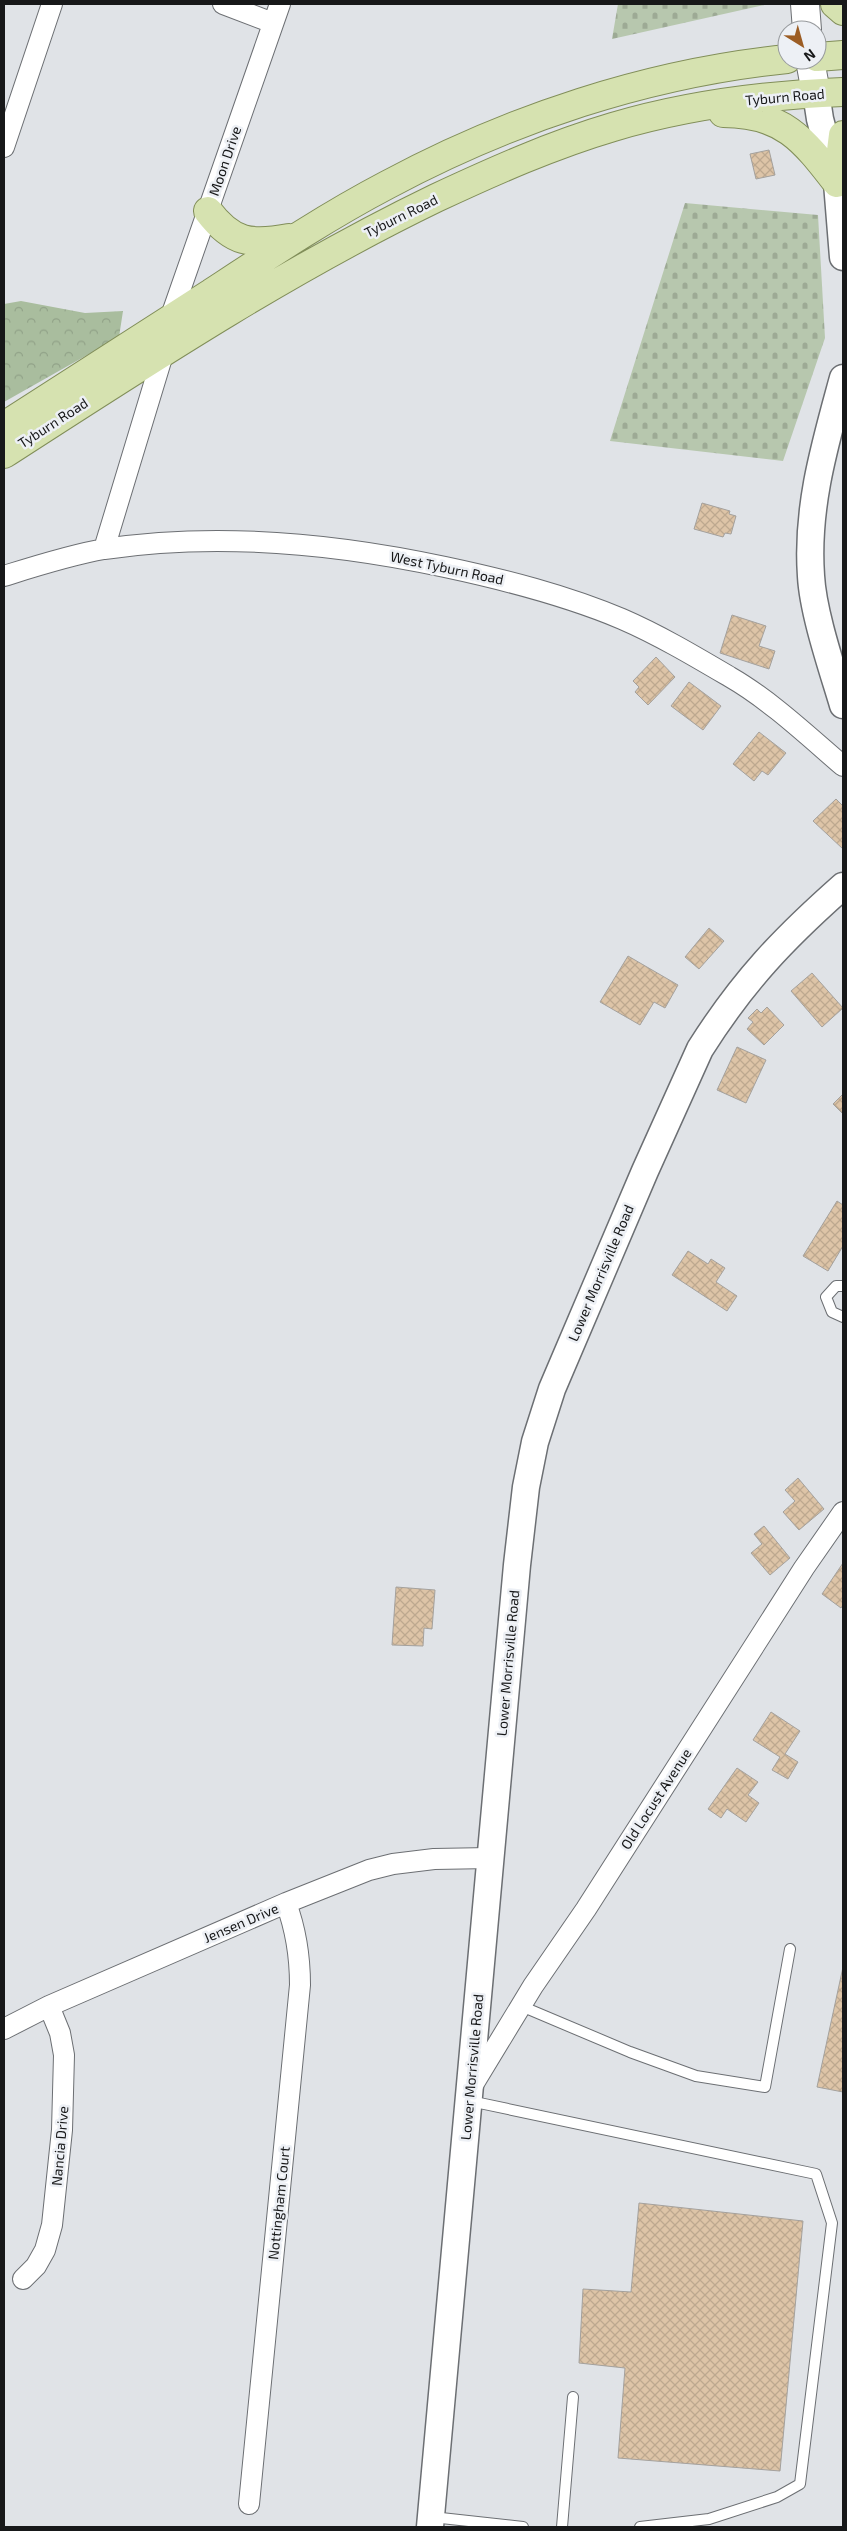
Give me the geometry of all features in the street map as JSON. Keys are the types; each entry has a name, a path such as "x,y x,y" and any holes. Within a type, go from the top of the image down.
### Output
{"main road":[{"path":"805,4 807,20"},
{"path":"835,4 843,11"},
{"path":"827,56 843,55"},
{"name":"Tyburn Road","path":"4,426 298,236 387,185 514,126 580,102 631,88 716,69 777,60"},
{"path":"812,70 816,93"},
{"name":"Tyburn Road","path":"4,454 274,283 381,225 477,179 550,148 612,127 674,112 735,101 843,92"},
{"path":"674,112 735,113 781,124 796,134 811,149 837,183"},
{"path":"837,183 843,135"},
{"path":"208,211 217,224 238,238 255,242 298,236"}],"street":[{"path":"4,147 52,4"},
{"path":"223,4 273,23"},
{"name":"Moon Drive","path":"170,319 280,4"},
{"path":"816,93 820,119 837,183 843,257"},
{"path":"104,549 164,351"},
{"path":"842,698 811,577 810,516 822,458 843,378"},
{"name":"West Tyburn Road","path":"4,576 104,549 220,540 343,548 520,583 624,620 732,678 798,726 843,766"},
{"name":"Lower Morrisville Road","path":"431,2522 490,1858 526,1487 535,1442 552,1389 641,1180 700,1049 747,980 792,931 843,886"},
{"name":"Old Locust Avenue","path":"470,2094 521,2006 618,1859 804,1568 843,1512"},
{"name":"Jensen Drive","path":"4,2029 49,2006 369,1870 393,1864 434,1859 490,1858"},
{"name":"Nottingham Court","path":"249,2504 300,1985 300,1959 295,1926 286,1904"},
{"name":"Nancia Drive","path":"24,2279 36,2266 45,2250 52,2226 62,2130 64,2055 60,2033 49,2006"}],"lane":[{"path":"843,1286 836,1286 826,1298 832,1312 843,1317"},
{"path":"521,2006 630,2052 696,2076 764,2087 790,1949"},
{"path":"470,2094 816,2174 832,2223 800,2484 777,2497 709,2519 640,2527"},
{"path":"562,2527 573,2397"},
{"path":"431,2522 523,2527"}],"green space":[{"path":"618,4 769,4 612,39"},
{"path":"685,203 818,215 825,338 783,461 610,441"},
{"path":"21,301 85,313 123,311 119,337 4,402 4,304"}],"building":[{"path":"769,150 775,175 756,179 750,154"},
{"path":"702,503 730,511 729,514 736,516 731,534 725,533 723,537 694,529"},
{"path":"732,615 766,626 759,646 775,651 769,669 720,653"},
{"path":"656,657 675,677 648,705 635,692 639,687 633,681"},
{"path":"689,682 721,706 703,730 671,706"},
{"path":"759,732 786,753 768,775 762,771 754,781 733,764"},
{"path":"836,799 843,806 843,849 813,821"},
{"path":"709,928 724,941 699,969 685,957"},
{"path":"628,956 678,985 665,1008 654,1002 640,1025 600,1002"},
{"path":"812,973 843,1008 822,1027 791,991"},
{"path":"767,1007 784,1025 764,1045 747,1029 753,1022 748,1018 757,1009 761,1013"},
{"path":"737,1047 766,1060 746,1103 717,1090"},
{"path":"843,1094 843,1114 833,1104"},
{"path":"837,1201 843,1205 843,1246 828,1271 803,1256"},
{"path":"688,1251 708,1264 711,1259 725,1268 716,1282 737,1296 727,1311 672,1275"},
{"path":"798,1478 824,1509 799,1530 783,1512 795,1501 785,1490"},
{"path":"764,1526 790,1558 770,1575 751,1553 762,1544 754,1534"},
{"path":"843,1563 843,1605 841,1608 822,1594"},
{"path":"396,1587 435,1590 432,1629 424,1628 423,1646 392,1645"},
{"path":"771,1712 800,1731 785,1754 798,1762 788,1779 772,1770 780,1757 753,1740"},
{"path":"737,1768 758,1782 748,1795 759,1803 746,1822 727,1809 721,1818 708,1809"},
{"path":"843,1967 843,2092 817,2087"},
{"path":"639,2203 803,2221 780,2471 618,2458 625,2368 579,2363 583,2289 631,2292"}]}
